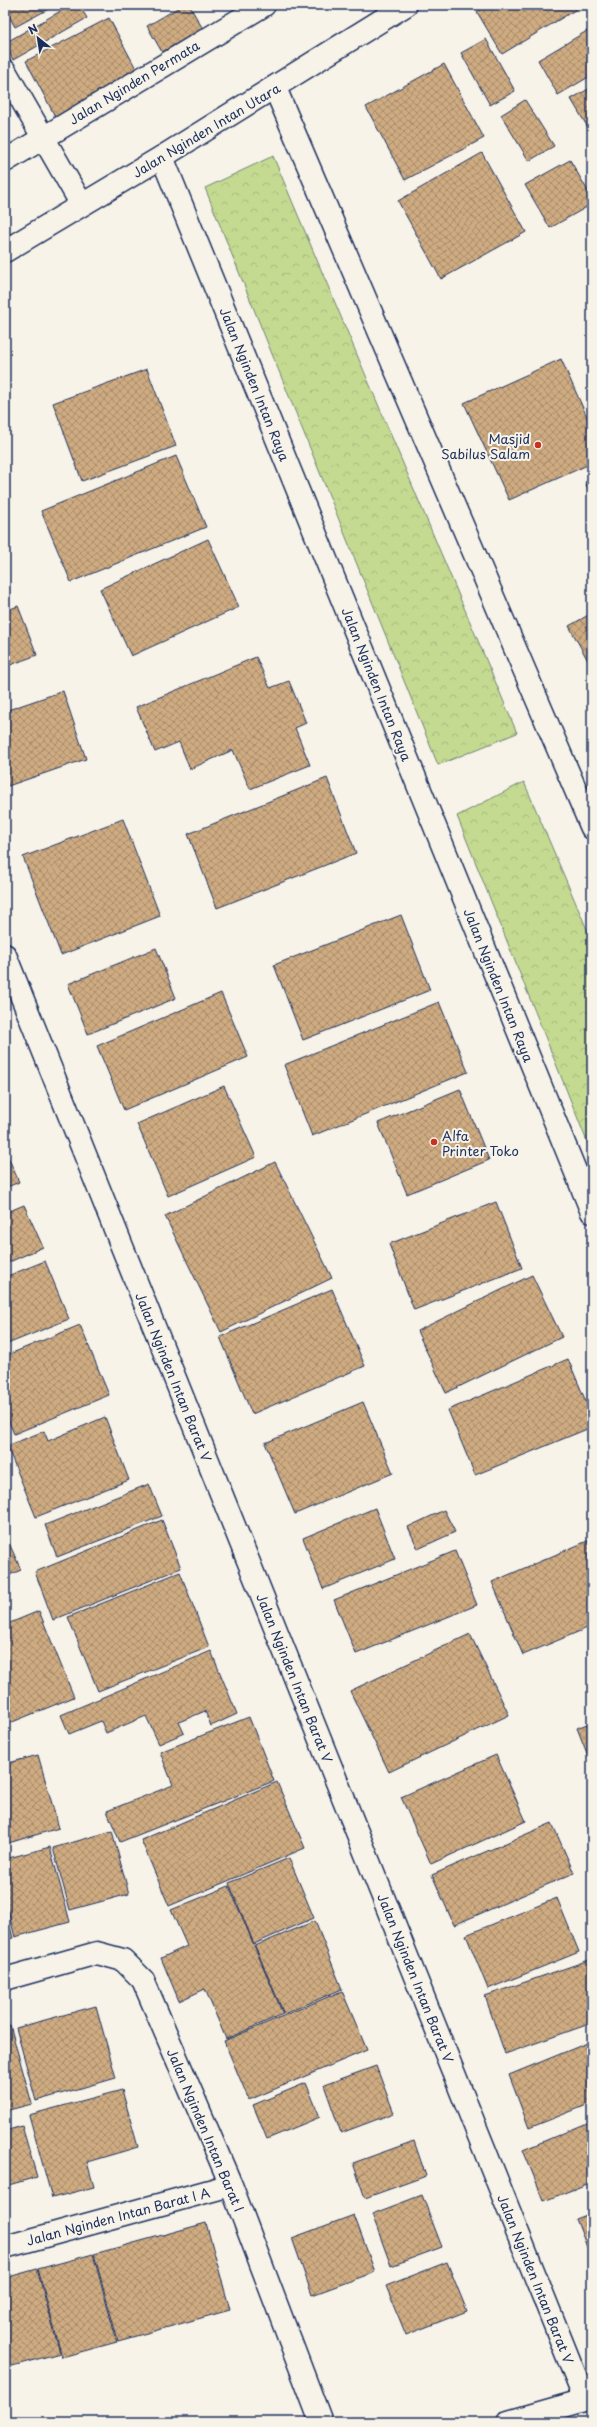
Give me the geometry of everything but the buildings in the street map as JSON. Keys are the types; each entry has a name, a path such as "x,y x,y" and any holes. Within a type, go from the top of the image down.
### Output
{"street":[{"name":"Jalan Nginden Intan Utara","path":"5,251 275,88 406,5"},
{"name":"Jalan Nginden Permata","path":"5,161 45,140 259,7"},
{"path":"5,71 82,205"},
{"path":"275,88 592,828"},
{"name":"Jalan Nginden Intan Raya","path":"162,157 592,1212"},
{"name":"Jalan Nginden Intan Barat V","path":"5,955 588,2399"},
{"name":"Jalan Nginden Intan Barat I","path":"5,1979 97,1953 123,1960 143,1980 231,2185 321,2422"},
{"name":"Jalan Nginden Intan Barat I A","path":"5,2247 231,2185"},
{"path":"508,2422 588,2399"}],"green space":[{"path":"273,156 517,733 438,765 205,188"},
{"path":"524,782 592,941 592,1154 457,816"}],"place":[{"name":"Masjid Sabilus Salam","path":"538,445"},
{"name":"Alfa Printer Toko","path":"434,1142"}]}
